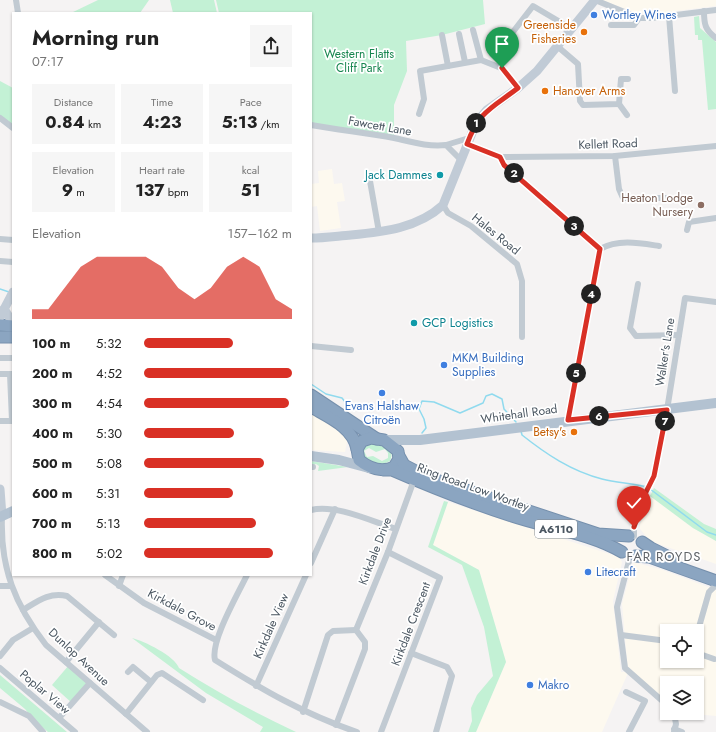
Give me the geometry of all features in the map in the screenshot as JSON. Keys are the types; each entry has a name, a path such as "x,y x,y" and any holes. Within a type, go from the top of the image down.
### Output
{"highway":[{"path":"0,325 10,332"},
{"path":"0,330 10,332"},
{"name":"A6110","path":"312,396 394,447 399,455"},
{"name":"A6110","path":"312,408 343,426 352,435 359,460 379,469"},
{"path":"357,449 366,439 381,439"},
{"path":"379,469 394,467 399,455"},
{"name":"Ring Road Low Wortley","path":"399,455 404,465 427,477 598,534 635,538 662,554 716,574"},
{"name":"Ring Road Low Wortley","path":"379,469 392,470 414,480 512,516 603,542 629,555 649,557 716,581"},
{"path":"635,538 641,551 629,555 622,542 635,538"}],"main road":[{"name":"Whitehall Road","path":"399,455 408,443 420,440 568,420 667,410 716,403"},
{"name":"Whitehall Road","path":"381,439 420,440"},
{"path":"339,460 349,457 357,449"},
{"path":"312,456 339,460 362,467 379,469"},
{"path":"1,516 12,510"}],"street":[{"path":"16,0 18,12"},
{"path":"312,238 379,232 420,221 433,214 443,205 476,123 487,110 518,88 537,71 595,0 639,18 670,16 716,10"},
{"path":"499,50 533,6 572,29"},
{"path":"704,11 704,24 708,32 716,38"},
{"path":"670,16 675,91"},
{"path":"611,26 634,25 639,18"},
{"path":"473,30 481,60"},
{"path":"459,34 465,62"},
{"path":"442,36 448,66"},
{"path":"557,46 578,64 580,101 583,105 619,104"},
{"path":"419,114 424,99 420,71 481,60 502,68 518,88"},
{"path":"627,115 619,104 621,80 628,79"},
{"path":"0,118 12,127"},
{"name":"Fawcett Lane","path":"312,125 435,146 468,141"},
{"path":"468,141 500,157 504,165 600,249"},
{"path":"446,145 460,160"},
{"name":"Kellett Road","path":"500,157 615,156 716,146"},
{"path":"615,156 619,189 622,198 665,198"},
{"path":"370,182 379,232"},
{"name":"Hales Road","path":"443,205 448,213 471,226 517,264 522,281 522,337"},
{"path":"687,230 689,222 716,218"},
{"path":"0,239 12,240"},
{"path":"600,249 611,244 632,242 659,246"},
{"path":"568,420 600,249"},
{"path":"0,261 12,262"},
{"path":"638,284 630,328 636,336 679,335"},
{"path":"10,332 2,313 12,293"},
{"name":"Walker's Lane","path":"635,538 634,527 646,492 654,476 667,410 685,298 716,302"},
{"path":"312,346 351,350"},
{"path":"0,358 12,358"},
{"path":"0,374 12,374 12,421 0,421"},
{"name":"Kirkdale Drive","path":"356,630 388,552 414,480"},
{"path":"0,489 1,516"},
{"path":"312,510 319,508 335,509 396,529"},
{"path":"312,561 335,509"},
{"name":"Dunlop Avenue","path":"1,516 3,551 10,586 34,628 46,645 147,732"},
{"name":"Kirkdale Crescent","path":"381,732 440,578 388,552"},
{"path":"629,555 618,599 617,611 625,668 660,699"},
{"name":"Kirkdale Grove","path":"106,576 144,604 216,640"},
{"path":"119,586 123,576"},
{"path":"247,576 216,640 213,654 215,660 256,686 304,712 357,732"},
{"name":"Kirkdale View","path":"256,686 306,576"},
{"path":"700,624 709,592 716,584"},
{"path":"0,586 10,586"},
{"path":"23,610 42,598 56,594 66,596 114,635"},
{"path":"66,662 98,622"},
{"path":"0,656 13,640 34,628"},
{"path":"304,712 328,635 333,631 356,630 365,642 365,649 336,725"},
{"path":"621,635 660,640"},
{"path":"411,653 447,667 452,676 436,732"},
{"path":"704,655 714,659"},
{"path":"128,672 134,665 151,682"},
{"name":"Poplar View","path":"0,668 75,732"},
{"path":"126,714 157,674 162,673 203,700"},
{"path":"59,718 90,683"},
{"path":"626,692 644,701 630,732"},
{"path":"0,702 28,716 43,732"},
{"path":"676,720 674,731 682,732"}],"shaded area":[{"path":"601,0 716,0 716,6 652,14 640,14"},
{"path":"332,169 334,184 342,183 345,201 337,202 341,228 320,231 317,206 312,207 312,184 319,183 318,171"},
{"path":"312,414 348,437 345,452 312,450"},
{"path":"650,496 693,528 716,541 716,564 650,541 640,529 640,524"},
{"path":"448,502 619,557 622,562 613,601 621,672 628,672 622,604 633,562 663,570 716,590 716,716 704,715 704,676 660,676 660,699 628,673 602,732 476,732 506,662 479,570 433,545"}],"green space":[{"path":"98,0 149,0 141,12 73,12"},
{"path":"170,0 214,0 217,12 173,12"},
{"name":"Western Flatts Cliff Park","path":"216,0 483,0 485,24 442,35 406,41 407,71 394,105 394,138 312,125 312,12 219,12"},
{"path":"699,16 700,28 716,42 716,109 708,110 702,40 698,40 698,35 695,35 694,17"},
{"path":"0,81 12,87 12,127 0,118"},
{"path":"369,444 382,445 389,449 392,456 390,461 381,465 364,460 360,447","holes":["369,448 376,452 385,449 388,453 388,458 382,461 373,456 367,457 364,451"]},
{"path":"312,461 348,467 318,471 319,466 316,464 312,466"},
{"path":"654,488 704,524 716,529 716,541 693,528 650,496"},
{"path":"444,501 448,502 433,545 479,570 506,662 476,732 468,732 472,721 471,708 477,695 493,676 484,627 462,565 428,547"},
{"path":"132,638 144,642 166,654 176,663 179,668 222,694 296,732 260,732 263,727 206,693"},
{"path":"69,665 90,683 72,703 52,685"},
{"path":"0,675 67,732 48,732 35,721 25,709 0,688"}],"waterway":[{"path":"0,289 9,292"},
{"path":"312,385 326,394 342,398 349,407"},
{"path":"422,433 426,428 424,419 419,409 422,401 434,402 460,413 483,403 486,396 492,394 502,399 504,409 516,422"},
{"path":"521,431 522,435 540,449 569,467 591,476 647,487"},
{"path":"650,489 707,532 716,535"}],"place":[{"name":"Wortley Wines","path":"594,15"},
{"name":"Greenside Fisheries","path":"584,32"},
{"name":"Hanover Arms","path":"545,91"},
{"name":"Jack Dammes","path":"440,175"},
{"name":"Heaton Lodge Nursery","path":"701,205"},
{"name":"GCP Logistics","path":"414,323"},
{"name":"MKM Building Supplies","path":"444,365"},
{"name":"Evans Halshaw Citroën","path":"382,393"},
{"name":"Betsy's","path":"574,432"},
{"name":"Litecraft","path":"588,572"},
{"name":"Makro","path":"530,685"}],"district":[{"name":"FAR ROYDS","path":"664,556"}],"route":[{"path":"502,68 518,88 496,102 487,110 476,123 467,144 500,157 504,165 600,249 568,420 667,410 654,476 646,492 634,527"}]}
